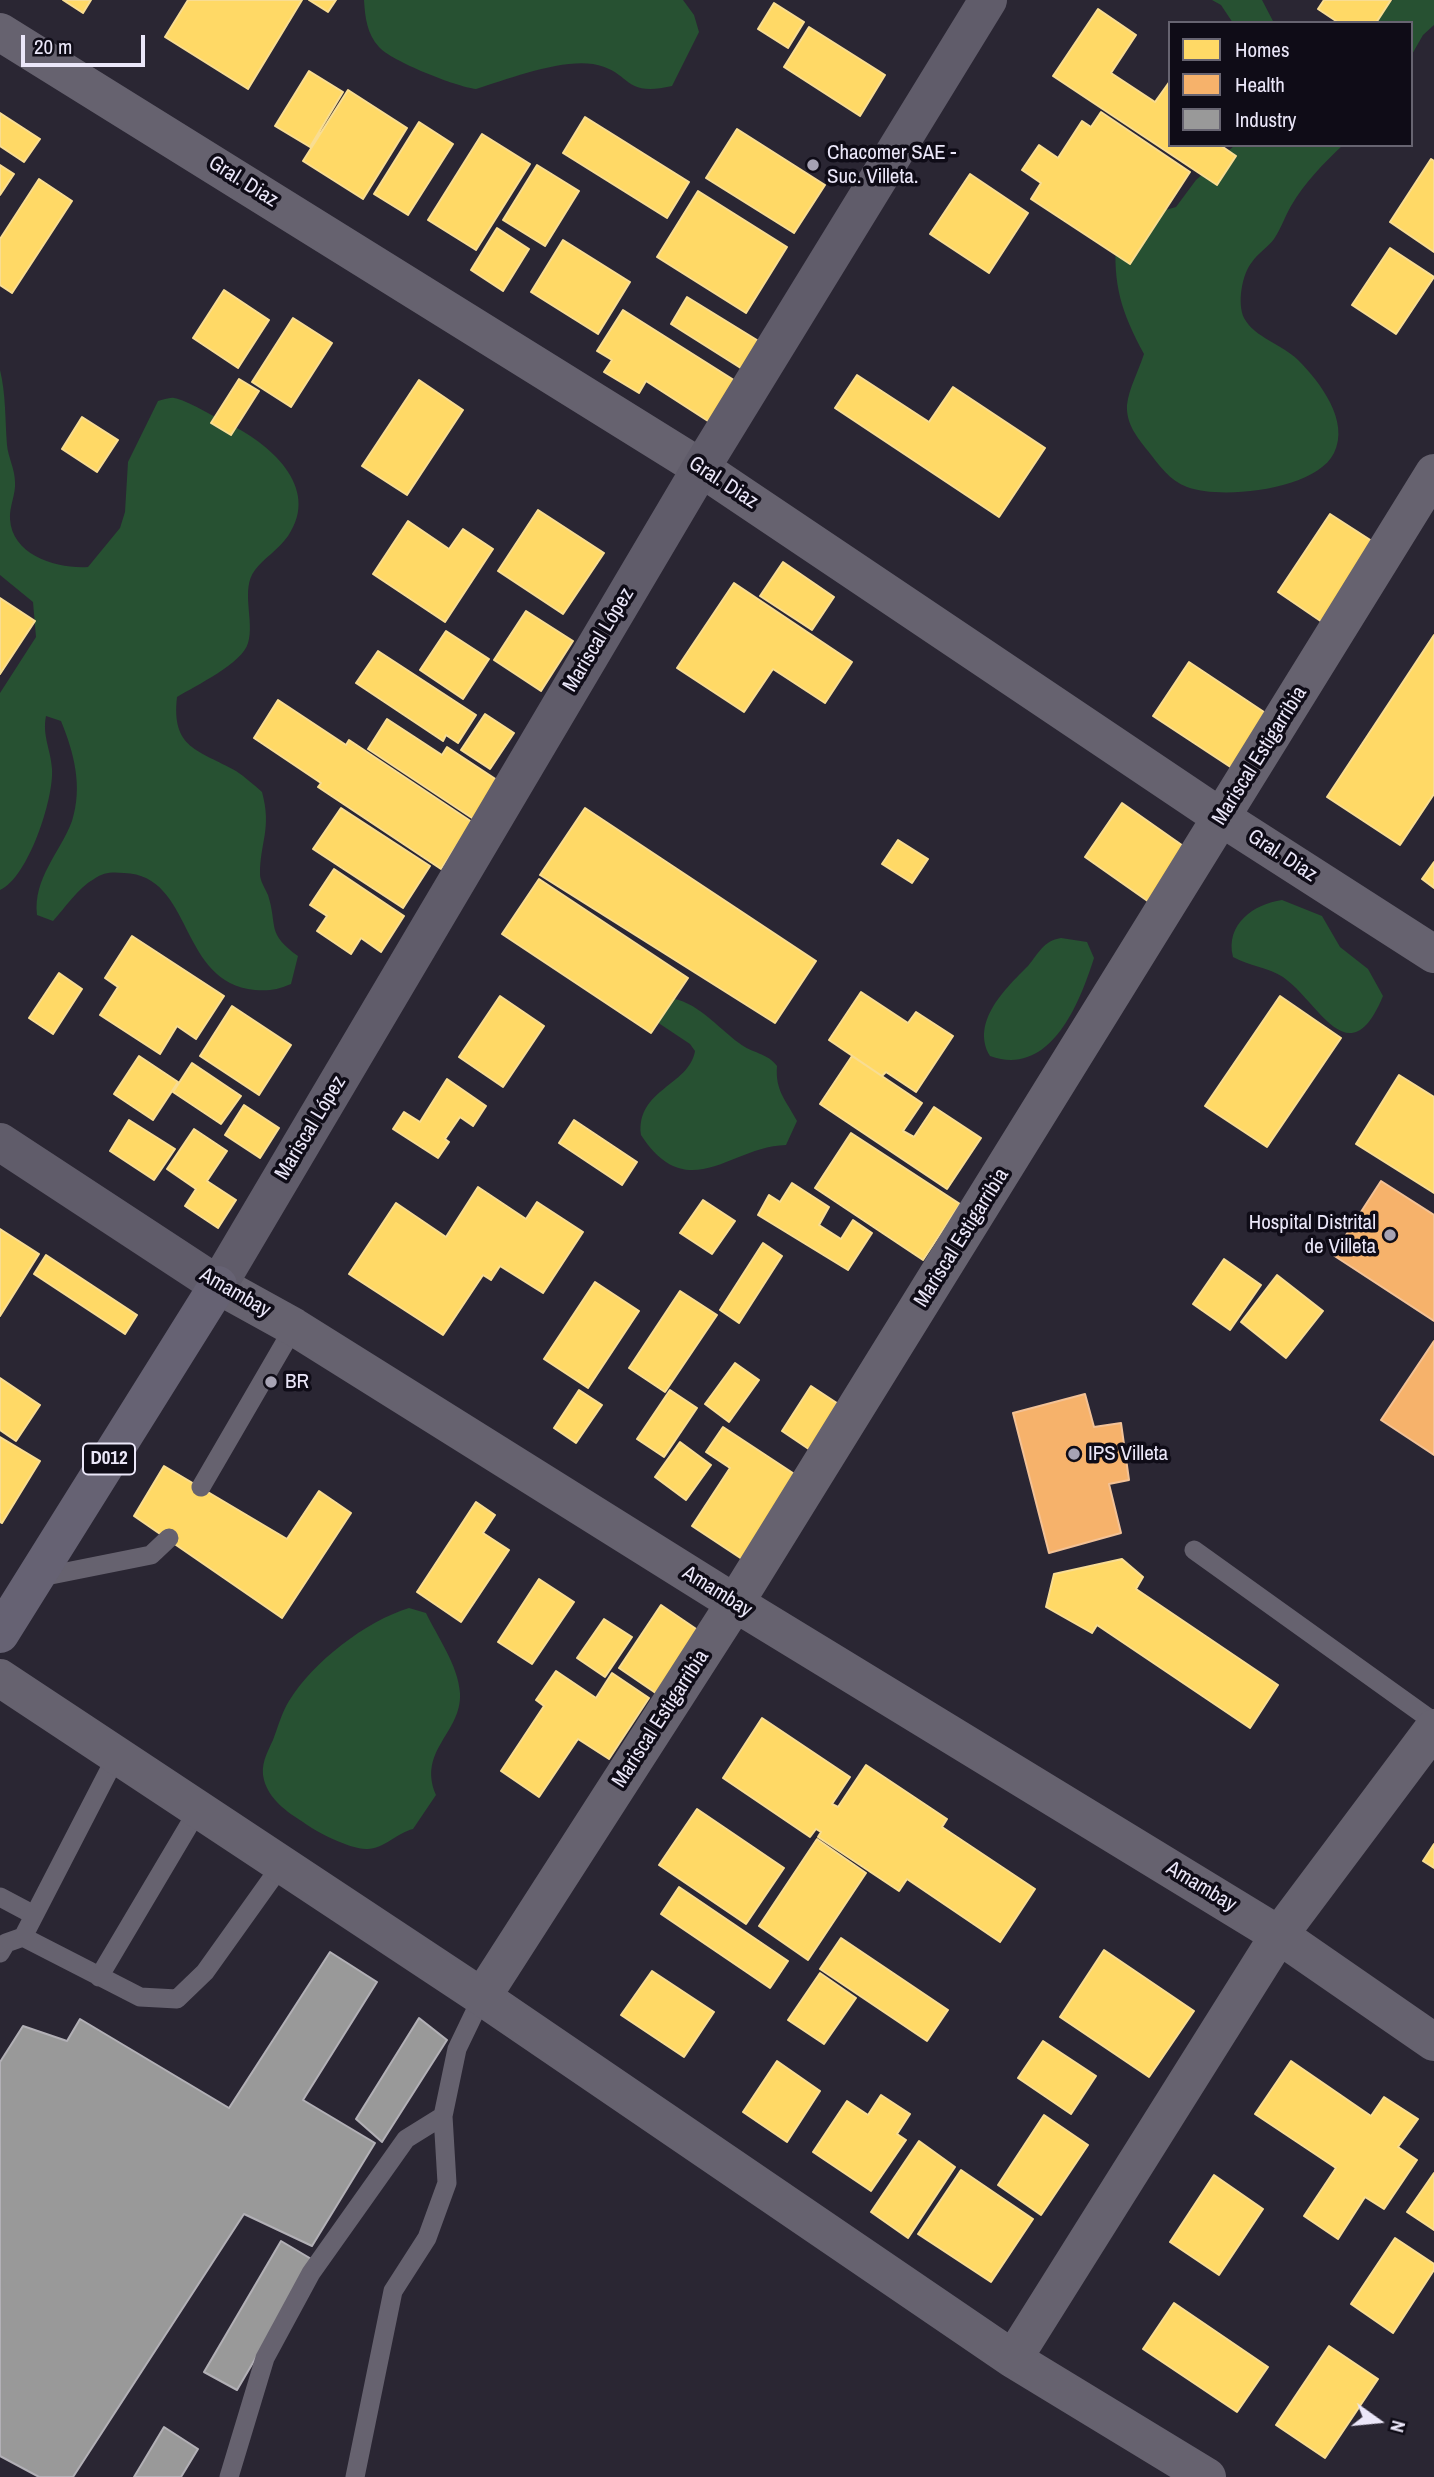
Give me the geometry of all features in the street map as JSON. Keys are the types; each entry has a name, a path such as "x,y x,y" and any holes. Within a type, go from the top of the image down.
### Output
{"main road":[{"name":"Mariscal López","path":"218,1285 701,468 988,0"},
{"name":"Amambay","path":"0,1142 218,1285"},
{"name":"D012","path":"0,1634 218,1285"}],"street":[{"name":"Gral. Diaz","path":"0,32 701,468 1222,818 1434,954"},
{"name":"Mariscal Estigarribia","path":"482,1997 735,1603 1434,473"},
{"name":"Amambay","path":"218,1285 294,1327 735,1603 1279,1935 1434,2042"},
{"path":"0,1678 280,1867 482,1997 1013,2359 1207,2477"},
{"path":"1013,2359 1279,1935 1434,1728"}],"lane":[{"path":"201,1487 294,1327"},
{"path":"35,1578 151,1555 169,1538"},
{"path":"1194,1550 1434,1721"},
{"path":"0,1953 6,1943 23,1937 117,1755"},
{"path":"99,1977 198,1810"},
{"path":"23,1937 140,1997 177,1999 205,1972 280,1867"},
{"path":"0,1897 34,1915"},
{"path":"355,2477 393,2291 427,2238 447,2183 443,2116 457,2049 482,1997"},
{"path":"229,2477 265,2358 312,2273 406,2139 443,2116"}],"green space":[{"path":"364,0 683,0 694,15 699,32 672,86 644,89 606,67 580,63 534,71 476,89 425,72 386,53 369,31"},
{"path":"1212,0 1262,0 1273,21 1232,21 1221,5"},
{"path":"1393,0 1434,0 1434,25 1423,35 1413,52 1413,21 1366,21"},
{"path":"1233,147 1341,147 1302,189 1274,239 1248,267 1242,289 1242,312 1249,325 1298,360 1315,379 1335,415 1338,441 1334,453 1324,466 1289,483 1244,492 1202,491 1187,487 1165,472 1130,424 1128,399 1144,354 1120,298 1116,270 1116,237 1141,217 1176,207 1196,180"},
{"path":"0,370 7,445 15,477 10,519 19,542 38,558 63,566 88,567 120,528 125,512 128,462 158,401 179,399 243,431 273,454 286,468 294,484 299,500 297,518 288,536 258,566 251,578 248,596 250,635 244,651 228,666 177,697 176,714 178,728 190,746 236,771 262,792 266,826 260,877 268,895 277,935 298,956 291,984 277,989 255,990 230,983 212,969 198,950 176,909 163,891 147,878 124,873 105,874 88,883 53,921 37,915 43,877 72,821 77,795 76,770 61,721 46,716 45,730 52,769 49,799 29,854 10,883 0,890 0,693 36,637 33,602 0,575"},
{"path":"1282,900 1322,916 1340,947 1368,969 1383,996 1370,1020 1358,1031 1346,1033 1334,1027 1283,977 1233,957 1233,935 1244,918 1261,906"},
{"path":"1061,938 1087,942 1094,958 1071,1014 1060,1032 1046,1046 1030,1056 1011,1060 990,1056 984,1031 993,1006 1042,948"},
{"path":"668,998 697,1009 739,1043 769,1058 777,1066 780,1089 797,1121 786,1145 766,1148 693,1170 676,1167 658,1156 641,1135 646,1107 691,1063 695,1051 690,1044 651,1018"},
{"path":"409,1608 426,1613 447,1652 456,1672 460,1693 459,1707 432,1766 436,1795 413,1829 378,1847 359,1848 324,1835 274,1799 266,1787 263,1775 266,1754 287,1705 312,1672 358,1633"}],"building: Homes":[{"path":"63,0 91,0 83,13"},
{"path":"188,0 302,0 248,89 165,37"},
{"path":"309,0 336,0 328,12"},
{"path":"1324,0 1391,0 1377,21 1336,21 1318,9"},
{"path":"774,3 804,22 788,48 758,29"},
{"path":"1098,9 1136,35 1111,73 1155,102 1168,84 1168,147 1223,147 1236,156 1217,185 1053,76"},
{"path":"809,27 885,75 860,116 784,67"},
{"path":"309,71 343,92 310,147 275,126"},
{"path":"348,90 407,128 363,199 303,161"},
{"path":"1101,112 1190,172 1130,264 1031,199 1041,183 1022,170 1039,145 1058,158 1082,121 1091,127"},
{"path":"0,113 40,139 24,162 0,146"},
{"path":"585,117 689,182 667,218 563,153"},
{"path":"419,122 453,144 408,215 374,194"},
{"path":"737,129 825,185 794,233 706,178"},
{"path":"482,134 530,164 476,250 428,220"},
{"path":"1431,159 1434,161 1434,252 1390,222"},
{"path":"0,165 14,174 0,195"},
{"path":"537,165 579,191 545,246 503,220"},
{"path":"970,174 1028,213 989,273 930,234"},
{"path":"39,179 72,201 12,293 0,285 0,239"},
{"path":"698,191 787,247 746,313 657,257"},
{"path":"497,228 529,249 503,291 471,270"},
{"path":"563,240 630,282 598,334 531,292"},
{"path":"1390,248 1434,277 1396,334 1352,305"},
{"path":"224,290 269,320 238,368 193,338"},
{"path":"687,297 765,345 747,372 671,324"},
{"path":"623,310 737,382 711,423 646,381 639,393 604,372 612,360 597,351"},
{"path":"293,318 332,343 291,407 252,382"},
{"path":"857,375 929,422 953,387 1045,448 999,517 835,408"},
{"path":"239,379 259,391 231,435 211,423"},
{"path":"419,380 463,410 407,495 362,466"},
{"path":"82,417 118,440 97,472 62,449"},
{"path":"538,510 604,553 563,614 498,571"},
{"path":"1330,514 1375,543 1322,622 1278,592"},
{"path":"408,521 449,549 463,529 493,549 445,622 373,574"},
{"path":"783,562 834,597 812,630 760,596"},
{"path":"734,583 852,662 825,703 773,669 744,712 677,668"},
{"path":"0,598 35,621 0,674"},
{"path":"526,611 573,641 541,691 494,660"},
{"path":"446,631 489,659 463,699 420,670"},
{"path":"1434,635 1434,794 1400,845 1327,797"},
{"path":"378,651 476,715 458,743 446,735 443,741 356,683"},
{"path":"1189,662 1273,718 1238,772 1153,716"},
{"path":"278,700 346,745 349,740 472,822 441,869 318,787 321,783 254,738"},
{"path":"485,714 514,733 490,769 461,750"},
{"path":"387,719 442,755 447,747 500,782 475,820 368,749"},
{"path":"1122,803 1186,848 1149,902 1085,857"},
{"path":"341,808 430,866 403,908 313,849"},
{"path":"585,808 816,961 775,1023 540,875"},
{"path":"898,840 928,859 912,883 882,864"},
{"path":"1434,862 1434,888 1422,879"},
{"path":"334,869 404,916 381,952 361,938 351,954 317,931 327,916 310,905"},
{"path":"539,879 688,978 651,1033 502,934"},
{"path":"132,936 224,996 196,1039 177,1026 160,1054 100,1015 118,987 105,978"},
{"path":"59,973 82,989 53,1034 29,1018"},
{"path":"861,992 908,1023 916,1012 953,1036 916,1092 886,1072 882,1076 829,1040"},
{"path":"500,996 544,1026 503,1087 459,1057"},
{"path":"1280,996 1341,1038 1267,1147 1205,1106"},
{"path":"232,1006 291,1045 259,1095 200,1056"},
{"path":"139,1056 178,1082 153,1120 114,1094"},
{"path":"852,1056 922,1103 903,1131 914,1137 934,1107 981,1138 947,1189 820,1104"},
{"path":"192,1063 241,1096 221,1124 173,1092"},
{"path":"1399,1075 1434,1097 1434,1193 1356,1144"},
{"path":"447,1079 486,1106 473,1126 460,1117 445,1139 449,1142 438,1158 393,1129 404,1112 420,1122"},
{"path":"244,1105 279,1128 260,1158 225,1135"},
{"path":"129,1120 175,1149 154,1180 110,1151"},
{"path":"574,1120 637,1162 622,1185 559,1143"},
{"path":"194,1129 227,1151 207,1181 236,1200 218,1228 185,1206 196,1189 167,1169"},
{"path":"851,1133 960,1204 923,1260 815,1188"},
{"path":"792,1183 829,1207 819,1225 841,1239 853,1220 872,1233 848,1270 758,1215 769,1195 780,1202"},
{"path":"478,1187 526,1219 537,1202 583,1232 543,1293 500,1266 491,1280 483,1275 443,1335 349,1274 396,1203 446,1237"},
{"path":"703,1200 735,1221 712,1254 680,1233"},
{"path":"0,1229 39,1254 0,1316"},
{"path":"763,1243 782,1256 739,1323 720,1310"},
{"path":"46,1255 137,1315 125,1334 34,1274"},
{"path":"1224,1259 1261,1285 1230,1330 1193,1304"},
{"path":"1277,1275 1323,1311 1286,1358 1241,1322"},
{"path":"595,1282 639,1311 588,1388 544,1359"},
{"path":"680,1291 717,1315 665,1392 629,1368"},
{"path":"735,1363 759,1380 729,1422 705,1404"},
{"path":"0,1378 40,1405 16,1441 0,1430"},
{"path":"811,1386 849,1411 819,1456 782,1431"},
{"path":"579,1390 602,1405 576,1443 554,1428"},
{"path":"670,1390 697,1408 664,1457 637,1439"},
{"path":"723,1427 805,1481 751,1565 692,1526 730,1468 706,1452"},
{"path":"0,1437 40,1461 2,1523 0,1522"},
{"path":"680,1442 711,1465 686,1500 655,1477"},
{"path":"164,1466 287,1539 319,1491 351,1513 282,1618 134,1516"},
{"path":"476,1502 495,1515 483,1533 509,1550 461,1622 417,1592"},
{"path":"1122,1559 1143,1577 1136,1589 1278,1685 1250,1728 1097,1625 1092,1633 1046,1607 1054,1574"},
{"path":"539,1579 574,1602 532,1664 498,1642"},
{"path":"661,1605 705,1635 663,1698 619,1668"},
{"path":"604,1619 632,1637 605,1677 577,1658"},
{"path":"556,1671 596,1698 612,1673 649,1698 609,1759 578,1739 539,1797 501,1771 544,1706 536,1700"},
{"path":"762,1718 850,1777 832,1804 838,1807 866,1765 947,1819 942,1827 1035,1889 1000,1942 907,1879 899,1891 818,1837 821,1832 816,1829 810,1837 723,1778"},
{"path":"697,1809 784,1868 746,1924 659,1865"},
{"path":"817,1839 866,1873 808,1960 759,1926"},
{"path":"1434,1844 1434,1868 1423,1861"},
{"path":"679,1887 788,1961 770,1988 661,1914"},
{"path":"841,1938 948,2010 927,2041 820,1969"},
{"path":"1104,1950 1194,2011 1149,2077 1060,2017"},
{"path":"652,1971 714,2012 684,2057 621,2015"},
{"path":"820,1973 856,1998 824,2044 788,2020"},
{"path":"1043,2041 1096,2076 1071,2114 1018,2078"},
{"path":"777,2061 820,2091 787,2142 743,2112"},
{"path":"1291,2061 1371,2116 1384,2097 1418,2119 1398,2147 1417,2160 1384,2209 1365,2197 1338,2239 1304,2216 1336,2168 1255,2114"},
{"path":"881,2095 910,2114 897,2134 906,2140 871,2191 813,2152 847,2101 868,2115"},
{"path":"1044,2115 1088,2145 1041,2215 998,2185"},
{"path":"919,2141 955,2167 908,2238 871,2212"},
{"path":"961,2170 1033,2219 991,2282 918,2234"},
{"path":"1434,2173 1434,2230 1407,2212"},
{"path":"1214,2175 1263,2209 1219,2275 1170,2242"},
{"path":"1395,2238 1434,2264 1434,2270 1393,2333 1351,2304"},
{"path":"1174,2303 1268,2367 1237,2412 1143,2349"},
{"path":"1329,2346 1378,2379 1325,2458 1276,2425"}],"building: Health":[{"name":"Hospital Distrital de Villeta","path":"1381,1181 1434,1215 1434,1321 1333,1255"},
{"path":"1434,1341 1434,1455 1381,1420"},
{"name":"IPS Villeta","path":"1085,1394 1094,1427 1121,1423 1129,1480 1109,1484 1121,1533 1049,1553 1013,1413"}],"building: Industry":[{"path":"330,1952 377,1982 303,2100 375,2143 312,2246 244,2214 73,2477 39,2477 0,2456 0,2062 23,2026 67,2041 80,2019 229,2108"},
{"path":"419,2018 447,2040 382,2142 356,2119"},
{"path":"281,2241 313,2260 237,2390 204,2372"},
{"path":"164,2427 198,2449 181,2477 134,2477"}],"place":[{"name":"Chacomer SAE - Suc. Villeta.","path":"813,165"},
{"name":"Hospital Distrital de Villeta","path":"1390,1235"},
{"name":"BR","path":"271,1382"},
{"name":"IPS Villeta","path":"1074,1454"}]}
